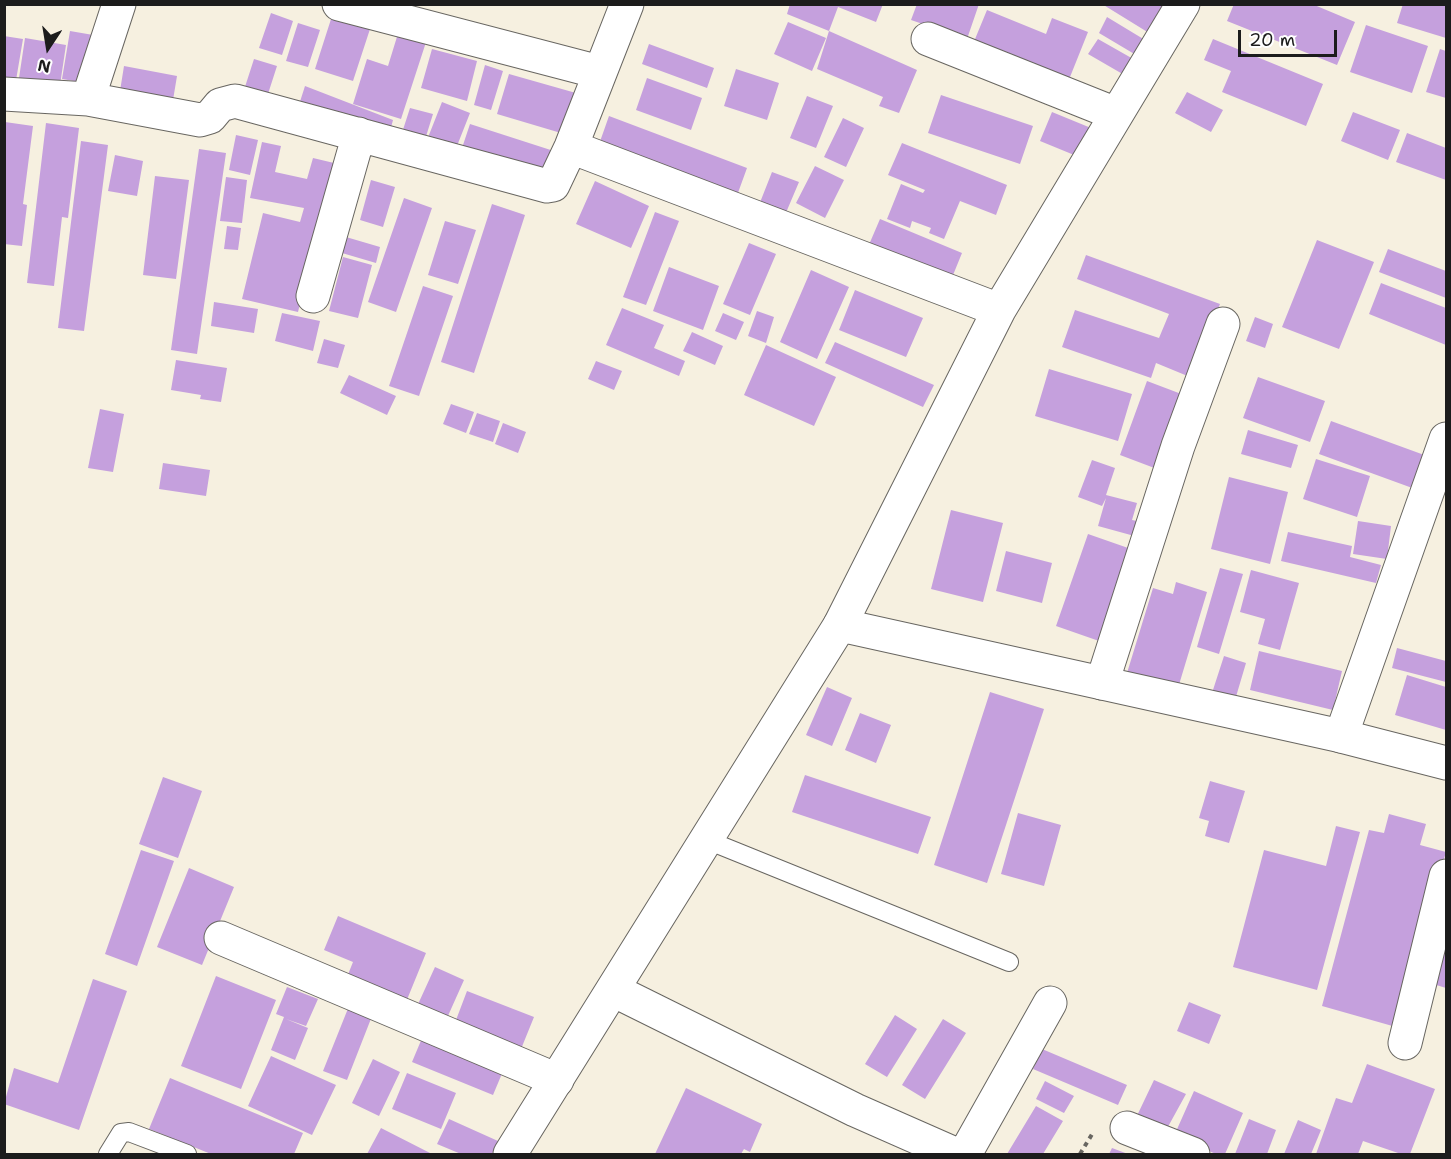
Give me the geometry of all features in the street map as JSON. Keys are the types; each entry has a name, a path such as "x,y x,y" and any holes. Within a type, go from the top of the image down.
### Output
{"street":[{"path":"88,99 119,4"},
{"path":"339,4 599,72"},
{"path":"4,94 88,99 200,120 210,117 220,105 235,101 547,186 553,184 571,147 627,4"},
{"path":"510,1155 840,625 999,310 1183,4"},
{"path":"928,39 1116,114"},
{"path":"313,296 359,134"},
{"path":"571,147 999,310"},
{"path":"1102,683 1178,446 1223,324"},
{"path":"1341,736 1446,439"},
{"path":"840,625 1341,736 1446,763"},
{"path":"1405,1043 1446,876"},
{"path":"221,938 557,1080"},
{"path":"613,990 855,1110 955,1155"},
{"path":"965,1155 1050,1003"},
{"path":"1127,1128 1193,1155"}],"lane":[{"path":"707,840 1009,962"},
{"path":"108,1155 121,1133 129,1131 187,1155"}],"building":[{"path":"790,4 883,4 876,22 838,7 829,31 787,14"},
{"path":"917,4 979,4 967,39 911,20"},
{"path":"1102,4 1166,4 1149,33"},
{"path":"1234,4 1312,4 1355,22 1337,65 1227,21"},
{"path":"1403,4 1446,4 1446,38 1397,23"},
{"path":"987,10 1046,34 1052,18 1088,32 1068,82 973,44"},
{"path":"271,13 293,21 282,55 259,48"},
{"path":"332,16 370,29 353,81 315,69"},
{"path":"1107,17 1145,40 1136,55 1099,33"},
{"path":"788,22 826,38 812,71 774,54"},
{"path":"298,23 320,30 308,67 286,61"},
{"path":"1366,25 1428,46 1412,93 1350,72"},
{"path":"400,27 428,36 401,119 353,104 367,59 388,66"},
{"path":"70,31 99,36 92,84 62,79"},
{"path":"829,31 917,70 899,113 879,106 883,97 817,69"},
{"path":"4,36 23,39 14,92 4,90"},
{"path":"25,38 66,45 60,85 19,78"},
{"path":"1098,39 1135,60 1126,76 1088,54"},
{"path":"1213,39 1323,84 1306,126 1222,92 1231,71 1204,60"},
{"path":"649,44 714,68 707,88 642,64"},
{"path":"432,49 477,61 467,101 421,88"},
{"path":"1440,49 1446,51 1446,98 1426,92"},
{"path":"254,59 277,66 267,97 244,90"},
{"path":"485,65 503,71 491,110 474,105"},
{"path":"124,66 177,76 173,100 120,91"},
{"path":"736,69 779,83 767,120 724,106"},
{"path":"509,74 583,95 571,136 497,114"},
{"path":"647,78 702,98 691,130 636,110"},
{"path":"305,86 393,120 388,139 297,111"},
{"path":"1187,92 1223,110 1211,132 1175,113"},
{"path":"941,95 1033,126 1020,164 928,133"},
{"path":"807,96 833,106 816,148 790,138"},
{"path":"442,102 470,113 455,151 427,140"},
{"path":"410,108 433,114 423,146 400,139"},
{"path":"1052,112 1091,128 1079,157 1040,141"},
{"path":"1353,112 1400,130 1388,160 1341,141"},
{"path":"609,116 747,168 735,201 597,150"},
{"path":"843,118 864,128 846,167 824,157"},
{"path":"5,122 33,126 23,204 27,205 22,246 4,244"},
{"path":"46,123 79,128 68,218 62,217 54,286 27,283"},
{"path":"470,124 560,153 552,179 461,151"},
{"path":"1407,133 1446,148 1446,180 1396,162"},
{"path":"236,135 258,140 250,175 229,170"},
{"path":"81,141 108,145 84,331 58,328"},
{"path":"262,142 281,146 275,172 307,179 313,158 334,163 298,312 242,299 263,213 300,222 304,208 250,198"},
{"path":"902,143 1007,185 996,215 960,201 944,239 929,233 931,228 912,221 910,228 887,219 901,184 923,193 925,190 888,175"},
{"path":"199,149 226,153 197,354 171,350"},
{"path":"115,155 143,161 137,196 108,191"},
{"path":"815,166 844,180 825,218 796,203"},
{"path":"772,172 799,182 785,215 759,205"},
{"path":"155,176 189,180 176,279 143,275"},
{"path":"226,177 247,180 242,223 220,221"},
{"path":"371,180 395,187 383,227 360,220"},
{"path":"595,181 649,206 631,248 576,224"},
{"path":"404,198 432,208 396,312 368,302"},
{"path":"492,204 525,215 474,373 441,362"},
{"path":"655,212 679,221 646,305 623,297"},
{"path":"880,219 962,253 951,280 868,247"},
{"path":"445,221 476,230 458,284 428,275"},
{"path":"227,226 241,228 238,250 224,249"},
{"path":"346,237 380,247 376,263 342,253"},
{"path":"1317,240 1374,262 1339,349 1282,327"},
{"path":"749,243 776,254 750,315 723,304"},
{"path":"1388,249 1446,271 1446,298 1379,272"},
{"path":"1086,255 1220,304 1190,377 1156,363 1151,378 1062,347 1075,310 1159,338 1169,314 1077,279"},
{"path":"343,257 372,265 358,318 329,311"},
{"path":"669,267 719,286 703,330 653,311"},
{"path":"811,270 849,287 817,359 780,342"},
{"path":"1381,283 1446,308 1446,345 1369,314"},
{"path":"423,286 453,296 419,396 389,386"},
{"path":"855,290 923,318 906,357 839,330"},
{"path":"214,302 258,309 254,333 211,326"},
{"path":"622,308 664,325 654,348 685,361 679,376 606,345"},
{"path":"757,311 774,317 766,343 748,336"},
{"path":"282,313 320,321 313,351 275,341"},
{"path":"723,313 744,322 736,340 715,331"},
{"path":"1255,317 1273,324 1265,348 1246,341"},
{"path":"692,332 723,346 715,365 683,351"},
{"path":"324,339 345,345 338,368 317,363"},
{"path":"835,342 934,385 923,407 825,363"},
{"path":"766,345 836,377 814,426 744,395"},
{"path":"176,360 227,368 221,402 200,399 201,395 171,390"},
{"path":"596,361 622,371 614,390 588,379"},
{"path":"1049,369 1132,394 1118,441 1035,416"},
{"path":"349,375 396,396 387,415 340,393"},
{"path":"1258,377 1325,401 1310,442 1243,418"},
{"path":"1147,381 1184,395 1157,469 1120,455"},
{"path":"451,404 474,412 466,433 443,424"},
{"path":"100,409 124,414 113,472 88,468"},
{"path":"477,413 500,421 493,442 469,434"},
{"path":"1331,421 1427,456 1415,489 1319,454"},
{"path":"503,423 526,432 518,453 495,444"},
{"path":"1248,430 1298,445 1291,468 1241,454"},
{"path":"1316,459 1370,476 1357,517 1303,499"},
{"path":"1092,460 1115,468 1106,495 1137,503 1132,520 1142,522 1138,537 1098,526 1106,498 1102,506 1078,497"},
{"path":"163,463 210,470 206,496 159,489"},
{"path":"1229,477 1288,492 1270,564 1211,549"},
{"path":"951,510 1003,523 983,602 931,589"},
{"path":"1358,521 1391,526 1387,559 1353,554"},
{"path":"1288,532 1352,546 1350,557 1381,565 1376,583 1281,561"},
{"path":"1088,534 1131,549 1099,641 1056,626"},
{"path":"1006,551 1052,563 1042,603 996,591"},
{"path":"1220,568 1243,574 1219,654 1197,647"},
{"path":"1251,570 1299,583 1280,650 1258,644 1265,619 1240,612"},
{"path":"1176,582 1207,592 1178,688 1127,673 1153,588 1173,594"},
{"path":"1397,648 1446,661 1446,682 1392,668"},
{"path":"1259,651 1342,671 1333,710 1250,690"},
{"path":"1224,656 1246,663 1235,700 1212,693"},
{"path":"1407,675 1446,687 1446,730 1395,715"},
{"path":"827,687 852,698 832,746 806,735"},
{"path":"990,692 1044,709 987,883 934,865"},
{"path":"860,713 891,725 876,763 845,750"},
{"path":"805,775 931,817 918,854 792,812"},
{"path":"163,777 202,791 178,858 139,844"},
{"path":"1210,781 1245,791 1229,843 1205,836 1209,821 1199,818"},
{"path":"1018,813 1061,825 1044,886 1001,874"},
{"path":"1389,814 1426,824 1420,845 1446,852 1396,1027 1322,1006 1369,830 1384,833"},
{"path":"1336,826 1360,832 1317,990 1233,967 1264,850 1326,866"},
{"path":"141,850 174,861 137,966 105,954"},
{"path":"189,868 234,887 202,965 157,947"},
{"path":"338,916 426,953 404,1007 345,982 353,962 324,950"},
{"path":"1446,939 1446,988 1433,984"},
{"path":"435,967 464,980 443,1027 414,1013"},
{"path":"216,976 276,1000 241,1089 181,1066"},
{"path":"93,979 127,991 79,1130 4,1104 14,1068 58,1083"},
{"path":"287,987 318,999 306,1026 286,1019 308,1028 295,1060 271,1050 284,1017 276,1014"},
{"path":"467,991 534,1017 519,1054 453,1028"},
{"path":"351,1001 374,1011 347,1080 323,1071"},
{"path":"1189,1002 1221,1015 1209,1044 1177,1031"},
{"path":"895,1015 917,1029 887,1077 865,1064"},
{"path":"943,1019 966,1033 925,1099 902,1085"},
{"path":"425,1031 506,1064 493,1095 412,1062"},
{"path":"1042,1049 1127,1085 1118,1105 1033,1069"},
{"path":"271,1056 336,1085 312,1135 248,1106"},
{"path":"373,1059 400,1072 379,1116 352,1103"},
{"path":"1367,1064 1435,1089 1410,1154 1401,1154 1363,1141 1358,1154 1316,1154 1336,1098 1352,1103"},
{"path":"407,1073 456,1093 441,1129 392,1109"},
{"path":"170,1078 303,1133 294,1154 211,1154 149,1129"},
{"path":"1154,1080 1186,1094 1164,1134 1134,1122"},
{"path":"1045,1081 1074,1096 1064,1113 1036,1099"},
{"path":"686,1088 762,1124 750,1152 744,1149 741,1154 655,1154"},
{"path":"1194,1091 1243,1113 1225,1154 1216,1154 1174,1136"},
{"path":"1036,1106 1063,1121 1043,1154 1007,1154"},
{"path":"449,1119 498,1141 492,1154 461,1154 437,1144"},
{"path":"1249,1119 1276,1130 1267,1154 1235,1154"},
{"path":"1298,1120 1321,1130 1311,1154 1284,1154"},
{"path":"381,1128 432,1154 367,1154"},
{"path":"1112,1148 1128,1154 1109,1154"}]}
